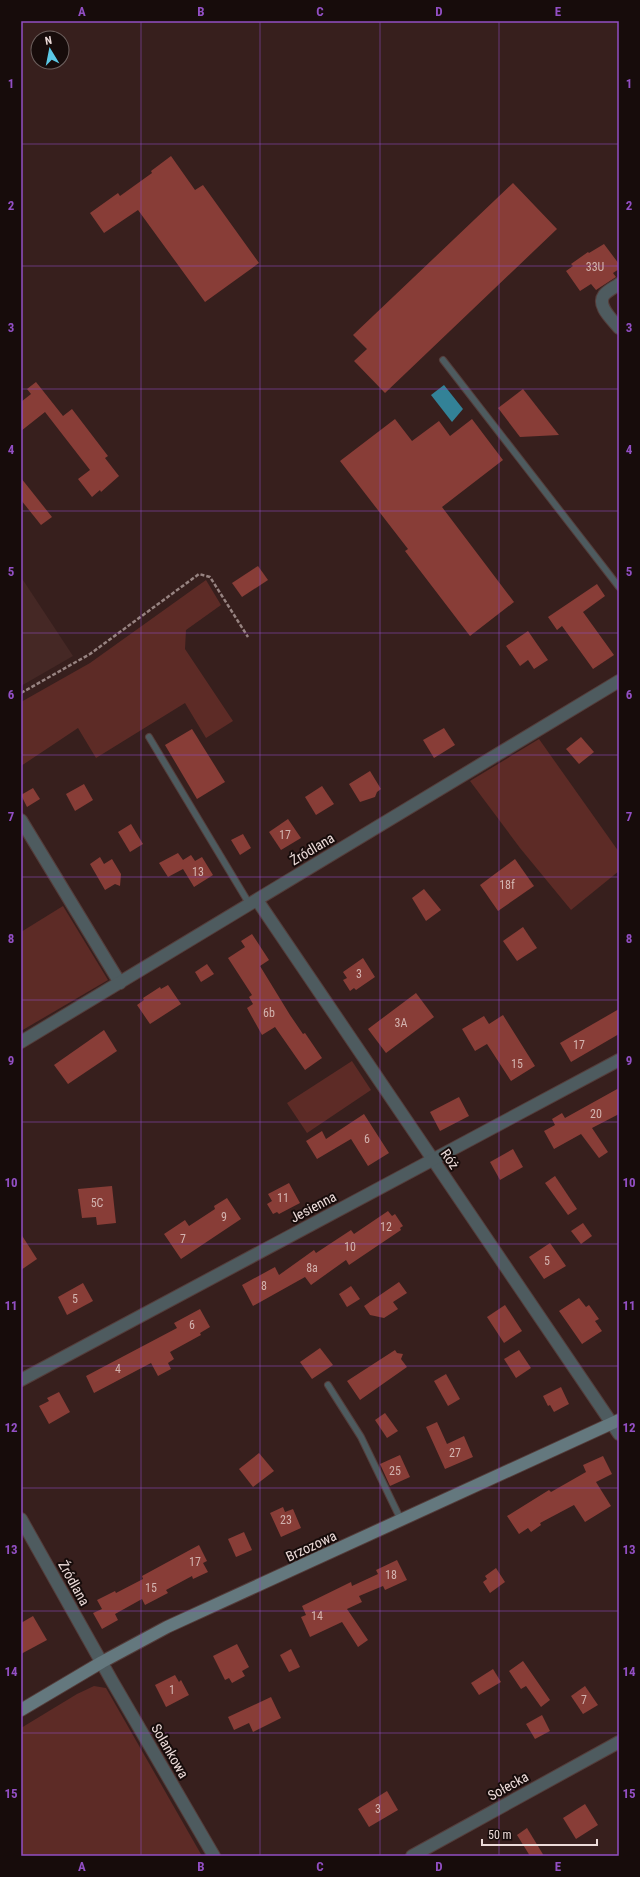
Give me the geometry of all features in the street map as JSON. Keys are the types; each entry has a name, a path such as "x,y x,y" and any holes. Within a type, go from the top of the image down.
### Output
{"street":[{"path":"619,284 604,295 602,301 603,308 619,328"},
{"name":"Źródlana","path":"21,1042 619,681"},
{"path":"21,820 120,983"},
{"name":"Róż","path":"254,902 617,1426"},
{"name":"Jesienna","path":"21,1380 619,1060"},
{"name":"Brzozowa","path":"21,1710 102,1662 167,1627 401,1520 617,1426"},
{"name":"Źródlana","path":"21,1519 102,1662"},
{"name":"Solankowa","path":"102,1662 214,1856"},
{"name":"Sołecka","path":"412,1856 619,1742"}],"lane":[{"path":"443,360 619,587"},
{"path":"149,736 254,902"},
{"path":"328,1385 361,1437 401,1520"}],"path":[{"path":"21,693 90,654 199,574 210,577 248,637"}],"shaded area":[{"path":"21,577 73,656 21,686"},
{"path":"206,580 221,605 186,630 185,649 233,721 206,738 185,703 96,758 78,728 21,766 21,702 90,663"},
{"path":"539,739 619,852 619,871 571,910 520,848 470,781"},
{"path":"63,906 108,980 21,1031 21,932"},
{"path":"352,1061 371,1090 307,1133 287,1103"},
{"path":"94,1686 106,1688 202,1856 21,1856 21,1728 77,1694"}],"water":[{"path":"444,385 463,409 452,422 431,395"}],"building":[{"path":"171,156 195,190 203,185 259,263 205,302 138,210 104,233 90,213 118,193 120,196 152,173 151,171"},
{"path":"513,183 557,229 385,393 354,361 367,349 353,335"},
{"path":"604,244 619,264 619,269 613,273 616,277 596,290 591,284 580,291 566,271 573,266 571,264 588,252 589,253"},
{"path":"36,382 63,416 72,409 108,456 105,458 119,476 101,492 100,490 92,497 78,479 90,470 45,412 21,431 21,402 31,394 27,389"},
{"path":"523,389 559,435 520,437 498,408"},
{"path":"395,419 412,441 439,421 450,436 472,419 503,460 442,507 514,602 470,636 405,551 408,549 340,461"},
{"path":"21,478 52,517 41,525 21,500"},
{"path":"258,566 268,580 242,597 232,583"},
{"path":"597,584 605,596 583,612 614,655 593,669 562,626 557,630 548,617"},
{"path":"528,631 548,660 534,669 528,660 520,666 506,646"},
{"path":"444,728 455,745 434,758 423,740"},
{"path":"192,729 225,782 197,799 165,745"},
{"path":"581,737 594,752 579,764 566,749"},
{"path":"370,771 381,789 377,792 375,797 360,802 349,784"},
{"path":"84,784 93,800 75,811 66,794"},
{"path":"322,786 334,804 316,815 305,797"},
{"path":"33,788 40,799 27,807 21,795"},
{"path":"288,819 301,838 281,850 269,832"},
{"path":"131,824 143,844 130,852 118,832"},
{"path":"243,834 251,848 240,855 231,840"},
{"path":"178,853 183,860 191,855 195,861 202,857 213,875 194,887 183,869 168,877 159,863"},
{"path":"100,857 104,864 112,859 121,874 120,886 115,884 105,890 90,864"},
{"path":"515,859 534,886 498,911 480,885"},
{"path":"424,889 441,910 426,921 412,898"},
{"path":"523,927 537,948 517,961 503,941"},
{"path":"252,934 269,960 260,966 290,1015 303,1034 305,1033 322,1058 305,1070 275,1027 262,1035 247,1008 253,1004 249,997 252,995 228,958 245,947 241,941"},
{"path":"363,958 375,977 356,990 354,988 350,991 343,980 347,978 343,972"},
{"path":"207,964 214,974 201,982 195,972"},
{"path":"168,985 181,1004 150,1024 137,1005 144,1000 143,998 160,987 161,989"},
{"path":"416,993 434,1017 386,1053 368,1029"},
{"path":"619,1009 619,1034 571,1062 560,1043"},
{"path":"503,1015 535,1066 511,1081 487,1044 475,1051 462,1029 484,1016 489,1024"},
{"path":"104,1030 117,1051 68,1084 54,1065"},
{"path":"619,1088 619,1114 592,1128 608,1152 599,1158 581,1134 554,1149 544,1131 555,1125 552,1119 562,1113 565,1118"},
{"path":"459,1097 469,1116 440,1131 430,1112"},
{"path":"364,1114 389,1153 368,1166 351,1139 317,1159 306,1141 322,1131 326,1139"},
{"path":"513,1149 523,1167 500,1180 490,1162"},
{"path":"555,1176 577,1209 568,1215 545,1183"},
{"path":"289,1183 300,1203 279,1214 277,1212 273,1214 267,1204 272,1201 268,1194"},
{"path":"112,1186 116,1223 97,1225 96,1217 82,1218 78,1189"},
{"path":"227,1198 241,1219 181,1259 164,1234 185,1220 189,1226 215,1209 214,1206"},
{"path":"388,1211 392,1216 395,1214 403,1226 400,1228 401,1230 349,1265 346,1260 311,1285 305,1277 253,1306 242,1285 275,1267 279,1275 314,1250 316,1253 351,1230 354,1234"},
{"path":"583,1223 592,1236 581,1244 571,1231"},
{"path":"21,1234 37,1259 21,1270"},
{"path":"550,1243 566,1266 544,1279 529,1257"},
{"path":"399,1282 407,1293 393,1302 398,1309 384,1318 370,1315 364,1306"},
{"path":"83,1283 93,1301 67,1315 58,1297"},
{"path":"351,1286 360,1299 347,1307 339,1294"},
{"path":"579,1298 586,1307 589,1305 599,1319 595,1321 602,1331 582,1344 559,1311"},
{"path":"505,1305 522,1331 504,1343 487,1317"},
{"path":"200,1309 210,1327 200,1333 201,1335 170,1352 174,1359 168,1363 171,1369 158,1376 151,1363 94,1393 86,1376 177,1328 174,1323"},
{"path":"320,1348 333,1365 312,1379 300,1362"},
{"path":"395,1350 397,1353 403,1354 401,1359 407,1367 360,1400 347,1381"},
{"path":"519,1350 531,1368 516,1378 504,1359"},
{"path":"446,1374 460,1399 448,1406 434,1381"},
{"path":"561,1387 569,1404 554,1412 550,1405 548,1406 543,1396"},
{"path":"59,1392 70,1412 49,1424 39,1406 49,1401 47,1398"},
{"path":"385,1413 398,1431 387,1438 375,1420"},
{"path":"437,1422 447,1444 464,1436 473,1457 445,1469 426,1427"},
{"path":"259,1453 274,1471 253,1487 239,1469"},
{"path":"400,1455 410,1477 390,1486 380,1464"},
{"path":"603,1456 612,1474 596,1482 611,1506 585,1522 574,1505 540,1523 541,1525 531,1532 528,1528 519,1534 507,1516 549,1490 551,1492 586,1472 583,1465"},
{"path":"283,1507 285,1512 293,1509 301,1528 281,1537 270,1513"},
{"path":"244,1532 252,1550 236,1557 228,1539"},
{"path":"199,1545 207,1561 203,1563 208,1572 193,1579 192,1576 166,1590 168,1593 145,1605 142,1599 115,1614 118,1620 102,1629 93,1613 102,1609 97,1600 115,1591 116,1593 143,1579 142,1576"},
{"path":"397,1560 407,1580 385,1590 383,1586 359,1596 362,1602 347,1609 368,1640 358,1647 342,1622 310,1637 301,1617 306,1615 302,1606 351,1582 352,1586 378,1574 376,1570"},
{"path":"496,1568 505,1582 490,1593 483,1582 487,1579 485,1576"},
{"path":"33,1616 47,1640 21,1654 21,1623"},
{"path":"237,1644 249,1667 242,1671 245,1676 232,1683 229,1678 225,1680 213,1656"},
{"path":"291,1649 300,1667 289,1672 280,1655"},
{"path":"523,1661 550,1700 541,1707 526,1686 521,1689 509,1671"},
{"path":"493,1669 501,1682 479,1695 471,1683"},
{"path":"175,1675 179,1682 181,1680 189,1695 166,1707 155,1685"},
{"path":"585,1686 598,1705 583,1714 571,1696"},
{"path":"271,1697 281,1718 253,1732 249,1723 234,1730 228,1717"},
{"path":"542,1715 550,1731 535,1739 526,1724"},
{"path":"387,1791 398,1810 369,1827 358,1809"},
{"path":"585,1804 598,1825 576,1839 563,1818"},
{"path":"527,1828 544,1856 530,1856 517,1835"}]}
